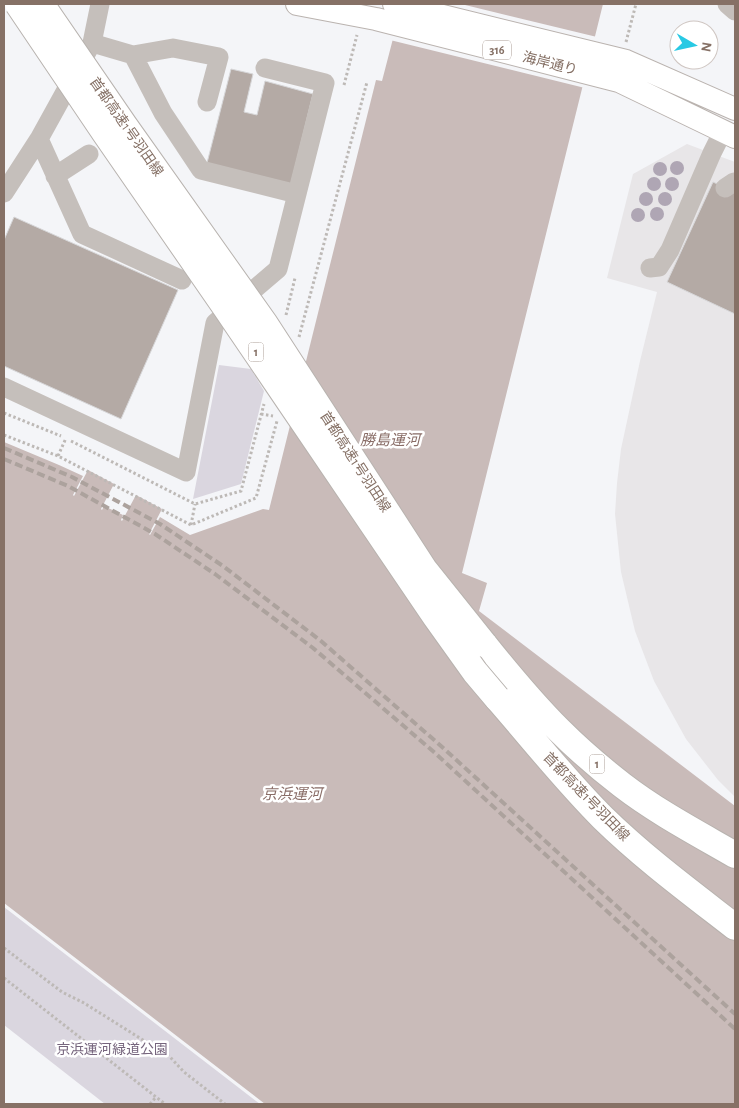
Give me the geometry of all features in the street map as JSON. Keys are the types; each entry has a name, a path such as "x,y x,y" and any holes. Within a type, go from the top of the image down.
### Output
{"highway":[{"name":"首都高速1号羽田線","path":"18,4 230,313 434,616 475,672 547,758 604,818 663,871 735,927"},
{"name":"首都高速1号羽田線","path":"41,4 265,324 424,568 509,675 559,730 617,781 672,818 735,856"}],"main road":[{"name":"海岸通り","path":"297,4 623,63 729,134"},
{"name":"海岸通り","path":"394,4 623,63 734,104"}],"lane":[{"path":"4,193 39,140 92,43 100,4"},
{"path":"727,4 735,11"},
{"path":"92,43 133,54 173,48 219,57 207,102"},
{"path":"133,54 162,113 201,170 297,194"},
{"path":"4,387 186,472 215,323 278,269 325,83 265,68"},
{"path":"650,268 659,267 670,250 712,153 729,134"},
{"path":"39,140 82,234 182,280"},
{"path":"56,176 88,154"}],"path":[{"path":"623,63 636,4"},
{"path":"262,414 278,417"},
{"path":"58,456 66,438"},
{"path":"191,525 195,504"},
{"path":"4,948 62,992 84,1003 170,1057 184,1072 225,1104"},
{"path":"4,978 165,1104"},
{"path":"150,1104 156,1097"}],"shaded area":[{"path":"687,144 735,162 735,797 718,780 686,739 654,681 635,631 621,572 615,514 621,449 657,292 607,278 633,174"}],"green space":[{"path":"219,365 251,369 264,391 241,484 193,499"},
{"name":"京浜運河緑道公園","path":"4,907 260,1104 105,1104 4,1025"}],"water":[{"name":"京浜運河","path":"402,4 603,4 462,573 487,583 479,611 735,806 735,1104 265,1104 4,903 4,442 83,476 74,496 88,470 114,484 101,509 104,506 123,515 122,521 136,495 162,509 150,535 160,517 190,535 263,509 269,510 376,80 382,81"}],"pier":[{"path":"400,4 461,4 597,37 585,88 390,40"}],"building":[{"path":"231,69 253,74 244,112 257,115 265,81 313,94 291,184 207,163"},
{"path":"713,182 735,192 735,314 667,282"},
{"path":"14,217 178,290 121,419 4,366 4,240"}],"railway":[{"path":"4,448 72,477 160,524 223,566 321,641 441,746 735,1014"},
{"path":"4,459 68,486 155,534 215,574 313,648 435,753 735,1029"}],"water label":[{"name":"勝島運河","path":"390,440"}]}
